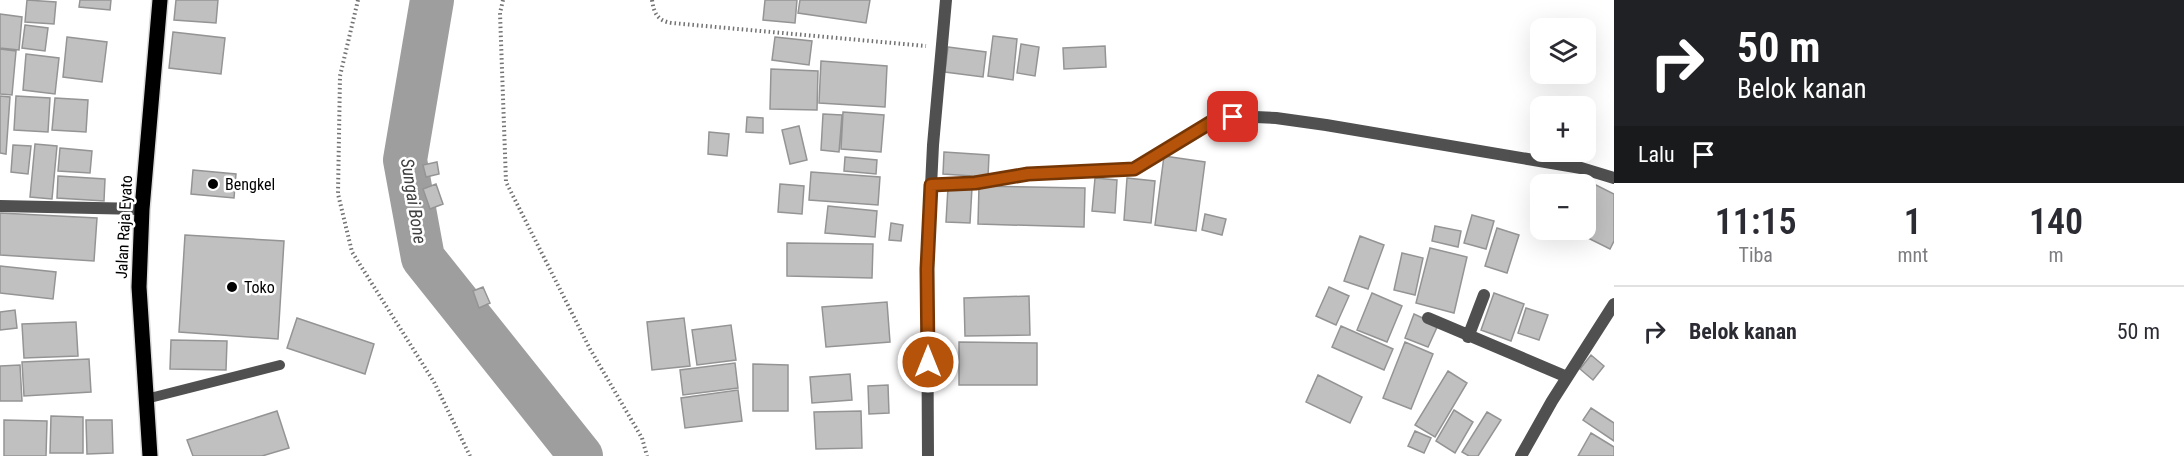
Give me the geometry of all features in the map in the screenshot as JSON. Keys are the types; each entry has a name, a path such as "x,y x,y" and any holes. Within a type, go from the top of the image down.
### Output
{"main road":[{"name":"Jalan Raja Eyato","path":"150,456 139,287 142,208 160,0"}],"street":[{"path":"928,456 927,269 931,185 946,0"},
{"path":"931,185 975,183 1028,174 1134,169 1213,121 1233,117 1276,118 1326,125 1581,168 1614,178"},
{"path":"0,206 142,208"},
{"path":"1468,337 1484,295"},
{"path":"1521,456 1567,377 1614,304"},
{"path":"1428,318 1468,337 1567,377"}],"lane":[{"path":"146,399 280,365"}],"path":[{"path":"358,0 340,88 338,194 352,252 434,382 470,456"},
{"path":"503,0 500,13 506,182 590,349 642,438 647,456"},
{"path":"652,0 654,12 662,21 672,23 942,47"}],"building":[{"path":"27,0 56,2 54,24 25,22"},
{"path":"80,0 111,0 110,10 79,7"},
{"path":"176,0 218,0 216,23 174,20"},
{"path":"765,0 797,0 795,23 763,20"},
{"path":"800,0 870,0 866,23 798,13"},
{"path":"0,14 22,17 19,50 0,48"},
{"path":"25,25 48,28 45,51 22,48"},
{"path":"173,32 225,38 221,74 169,68"},
{"path":"993,36 1017,39 1013,80 988,76"},
{"path":"67,37 107,42 102,82 63,77"},
{"path":"775,37 812,41 809,65 772,60"},
{"path":"1021,44 1039,47 1035,76 1017,73"},
{"path":"1105,46 1106,67 1064,69 1063,48"},
{"path":"948,47 986,52 983,77 945,72"},
{"path":"0,49 16,51 12,95 0,94"},
{"path":"26,54 59,58 55,94 23,90"},
{"path":"821,61 887,66 885,107 819,103"},
{"path":"771,69 818,71 817,110 770,109"},
{"path":"0,96 10,97 6,154 0,153"},
{"path":"16,96 50,98 48,132 14,130"},
{"path":"55,98 88,100 86,132 52,130"},
{"path":"843,112 884,115 881,152 841,149"},
{"path":"823,114 842,115 839,152 821,150"},
{"path":"747,117 763,118 763,133 746,132"},
{"path":"799,126 807,160 790,164 782,130"},
{"path":"709,132 729,134 727,156 708,154"},
{"path":"35,144 57,146 52,199 30,197"},
{"path":"13,145 31,146 28,174 11,172"},
{"path":"60,148 92,151 90,173 58,171"},
{"path":"944,152 989,155 988,177 943,174"},
{"path":"1164,156 1205,162 1196,231 1155,225"},
{"path":"845,157 877,160 876,174 844,171"},
{"path":"437,162 439,174 426,177 423,165"},
{"name":"Bengkel","path":"193,170 236,174 234,198 191,194"},
{"path":"811,172 880,177 878,205 809,200"},
{"path":"58,176 105,179 104,201 57,198"},
{"path":"1095,178 1117,180 1115,213 1092,211"},
{"path":"1127,178 1155,181 1151,223 1124,220"},
{"path":"436,184 443,204 430,209 423,189"},
{"path":"780,184 804,186 802,214 778,212"},
{"path":"1596,185 1614,194 1614,241 1610,249 1592,240 1596,240"},
{"path":"979,186 1085,188 1084,227 978,224"},
{"path":"948,187 972,188 970,223 946,222"},
{"path":"828,206 877,211 875,237 825,233"},
{"path":"0,213 97,218 94,261 0,255"},
{"path":"1205,214 1226,219 1222,235 1202,230"},
{"path":"1472,215 1494,221 1486,249 1464,243"},
{"path":"891,223 903,225 901,241 889,240"},
{"path":"1435,226 1461,231 1458,247 1432,241"},
{"path":"1497,228 1519,235 1507,273 1485,266"},
{"name":"Toko","path":"185,235 284,241 278,339 179,332"},
{"path":"1360,236 1384,245 1368,289 1344,281"},
{"path":"787,243 873,244 872,278 787,276"},
{"path":"1430,248 1467,257 1454,313 1416,303"},
{"path":"1402,253 1423,258 1415,295 1394,290"},
{"path":"0,266 56,272 53,299 0,293"},
{"path":"483,287 490,303 479,308 473,291"},
{"path":"1329,287 1349,296 1336,325 1316,316"},
{"path":"1372,293 1402,306 1387,342 1357,330"},
{"path":"1494,293 1524,304 1511,341 1481,330"},
{"path":"1029,296 1030,335 965,336 964,298"},
{"path":"887,302 890,342 826,347 822,307"},
{"path":"1526,308 1548,315 1539,340 1518,333"},
{"path":"15,310 17,328 0,330 0,312"},
{"path":"1414,314 1438,325 1428,347 1405,338"},
{"path":"297,318 374,344 365,374 287,348"},
{"path":"684,318 690,366 652,370 647,322"},
{"path":"76,322 78,356 24,358 22,324"},
{"path":"731,325 736,360 697,365 692,330"},
{"path":"1341,326 1393,349 1384,370 1332,347"},
{"path":"171,340 227,341 226,370 170,369"},
{"path":"959,342 1037,343 1037,385 959,385"},
{"path":"1405,342 1433,354 1411,409 1383,398"},
{"path":"1591,355 1604,366 1593,380 1580,369"},
{"path":"89,359 91,392 24,396 22,362"},
{"path":"735,363 738,388 683,395 680,370"},
{"path":"753,364 788,365 788,411 753,411"},
{"path":"20,365 22,401 0,401 0,366"},
{"path":"1448,371 1467,383 1435,437 1415,425"},
{"path":"850,374 852,400 812,403 810,377"},
{"path":"1318,375 1362,397 1350,423 1306,402"},
{"path":"888,385 889,413 869,414 868,386"},
{"path":"738,390 742,421 685,428 681,398"},
{"path":"1591,408 1614,423 1614,441 1583,420"},
{"path":"1454,410 1473,422 1455,453 1436,441"},
{"path":"277,411 289,448 262,456 193,456 187,440"},
{"path":"861,411 862,448 816,449 814,412"},
{"path":"1487,412 1501,420 1478,456 1469,456 1462,452"},
{"path":"51,416 83,417 83,453 50,453"},
{"path":"4,420 47,421 46,456 4,456"},
{"path":"86,420 112,420 113,453 87,454"},
{"path":"1415,431 1431,438 1424,453 1408,446"},
{"path":"1591,433 1614,447 1614,456 1578,456"}],"waterway":[{"name":"Sungai Bone","path":"432,0 405,160 423,258 581,456"}],"place":[{"name":"Bengkel","path":"213,184"},
{"name":"Toko","path":"232,287"}],"route":[{"path":"928,362 927,269 931,185 975,183 1028,174 1134,169 1151,161 1213,121 1233,117"}]}
